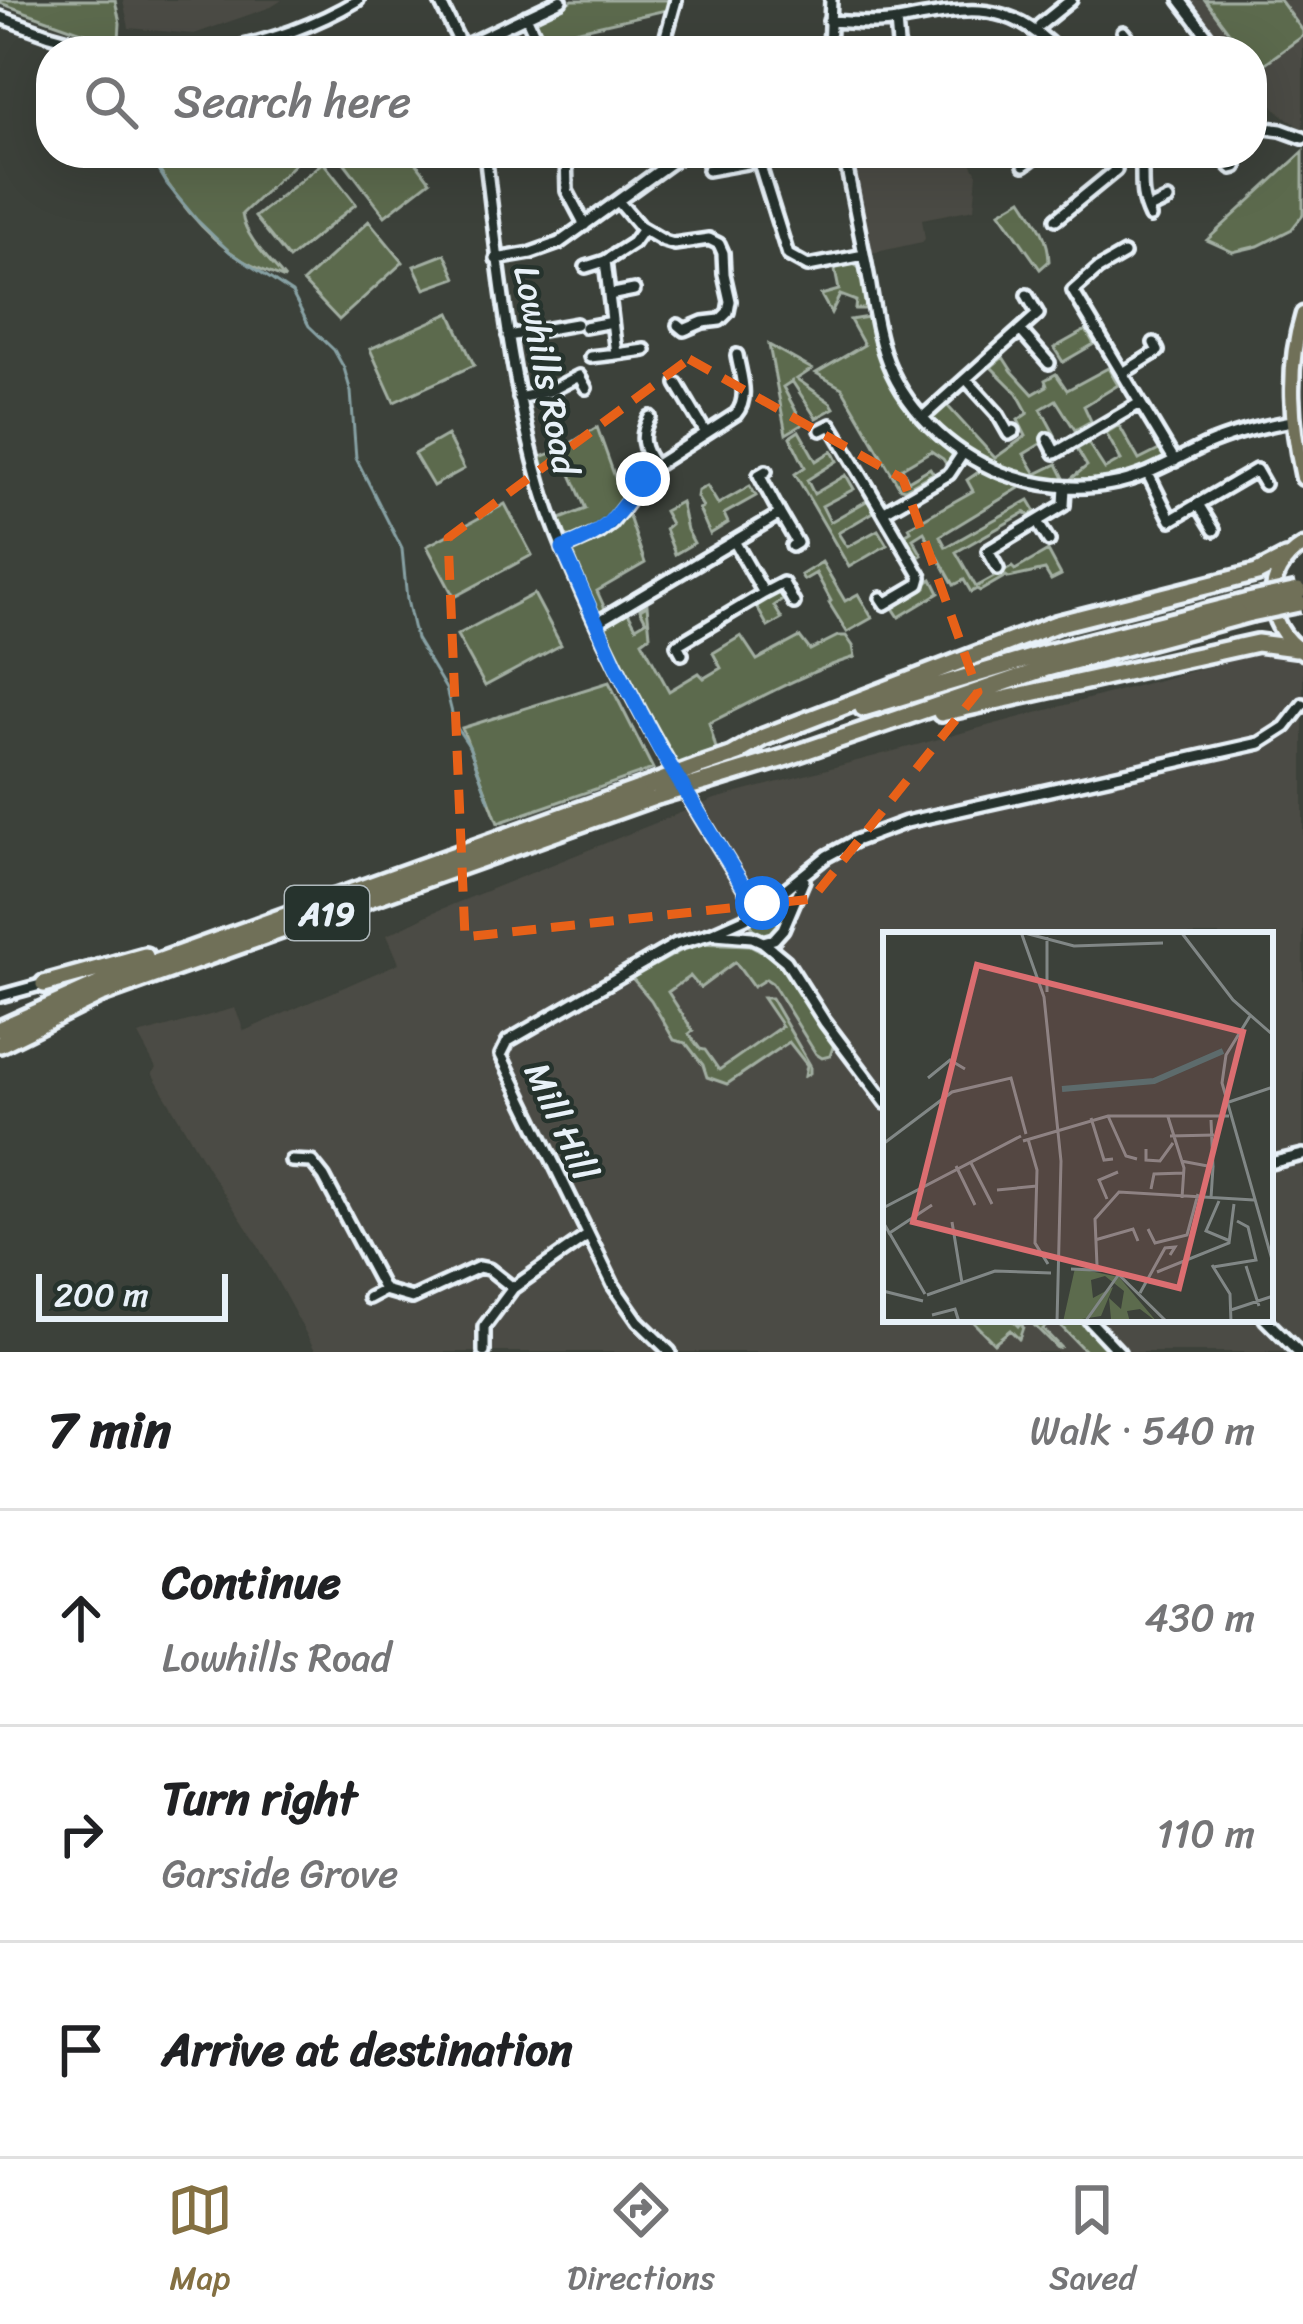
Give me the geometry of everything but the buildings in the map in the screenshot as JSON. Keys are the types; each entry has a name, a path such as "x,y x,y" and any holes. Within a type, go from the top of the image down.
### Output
{"highway":[{"path":"731,756 764,737 1001,643 1056,624 1257,573 1297,548"},
{"name":"A19","path":"702,775 731,756 910,693 1044,654 1301,597"},
{"name":"A19","path":"0,1029 70,995 248,927 655,790 816,747 1047,668 1249,607"},
{"path":"816,747 976,704 1257,643 1300,652"},
{"name":"A19","path":"0,1044 99,995 655,790"},
{"path":"44,984 248,927"}],"main road":[{"path":"1303,314 1292,378 1292,421 1303,478"},
{"path":"1297,548 1274,582 1272,609 1280,632 1300,652"}],"street":[{"path":"284,36 358,0"},
{"path":"439,0 457,36"},
{"path":"488,36 561,0"},
{"path":"666,36 676,0"},
{"path":"829,36 831,0"},
{"path":"829,21 896,21 989,0"},
{"path":"1040,25 1071,0"},
{"path":"1180,0 1208,36"},
{"path":"1006,3 1023,11 1048,36"},
{"path":"526,16 535,36"},
{"path":"0,17 54,36"},
{"path":"896,21 897,36"},
{"path":"1124,32 1127,36"},
{"path":"1267,127 1303,138"},
{"name":"Lowhills Road","path":"486,168 508,335 538,480 596,623 659,748 755,905"},
{"path":"566,168 567,191 585,225"},
{"path":"496,259 531,254 559,243 663,168"},
{"path":"708,170 716,168"},
{"path":"760,168 788,255 808,266 864,254"},
{"path":"847,168 885,354 923,417 963,453 1018,479 1065,487 1107,485 1148,474 1218,441 1292,421"},
{"path":"1056,219 1115,168"},
{"path":"1142,168 1140,196 1148,213 1168,200"},
{"path":"618,201 643,230 674,244 709,238 719,244 728,312 720,320 683,332"},
{"path":"586,267 604,261 643,230"},
{"path":"1124,254 1073,291 1175,461"},
{"path":"604,261 616,354"},
{"path":"609,295 634,290"},
{"path":"923,417 1038,314 1027,295"},
{"path":"508,335 612,322"},
{"path":"1020,330 1049,363"},
{"path":"1123,374 1159,351 1154,343"},
{"path":"590,357 645,350"},
{"path":"563,548 611,524 655,466 742,408 737,355"},
{"path":"519,398 550,391 579,376 586,388"},
{"path":"966,380 997,412 1009,434 1014,431"},
{"path":"677,384 706,433"},
{"path":"1048,439 1055,453 1140,403"},
{"path":"650,417 642,443 655,466"},
{"path":"821,430 831,425 921,577 919,584 885,604 881,598"},
{"path":"883,512 949,474 963,453"},
{"path":"1148,474 1171,520 1256,470 1264,484"},
{"path":"766,471 759,475 797,543 792,546"},
{"path":"998,569 988,551 1064,505 1065,487"},
{"path":"1198,504 1214,530"},
{"path":"596,623 780,514"},
{"path":"1037,522 1049,541"},
{"path":"734,541 764,593"},
{"path":"682,654 676,645 783,583 794,603"},
{"path":"768,904 827,856 855,841 906,822 1260,743 1286,727 1303,704"},
{"path":"757,939 774,939 806,875"},
{"path":"786,962 780,910 755,905 746,927 786,962 883,1099"},
{"name":"Mill Hill","path":"670,1352 638,1321 613,1285 501,1055 508,1041 676,944 746,918"},
{"name":"Mill Hill","path":"710,934 757,939"},
{"path":"0,996 44,984"},
{"path":"1273,1162 1303,1155"},
{"path":"291,1161 312,1162 325,1178 384,1290"},
{"path":"484,1352 484,1327 513,1288 587,1237"},
{"path":"369,1298 384,1290 412,1298 479,1267 513,1288"},
{"path":"1091,1322 1119,1352"},
{"path":"1268,1322 1298,1352"}],"highlighted area":[{"path":"689,359 903,479 978,692 812,899 465,937 448,538"}],"shaded area":[{"path":"123,0 282,0 194,34 129,28"},
{"path":"1188,0 1303,0 1303,130 1267,99 1267,36 1216,36"},
{"path":"855,168 974,168 974,209 922,219 922,242 872,253"},
{"path":"1271,650 1303,660 1303,1352 316,1352 256,1242 152,1073 156,1068 138,1035 235,1008 244,1031 399,963 387,935 715,799"}],"green space":[{"path":"115,0 119,36 93,36 0,3"},
{"path":"573,0 671,0 666,10 553,36 539,36 535,18"},
{"path":"1205,0 1280,0 1303,31 1303,36 1267,62 1267,36 1232,36"},
{"path":"1303,152 1303,215 1292,229 1233,252 1207,240"},
{"path":"159,168 290,168 242,214 253,240 285,279 242,260 201,226"},
{"path":"316,168 328,168 356,204 289,259 255,217"},
{"path":"348,168 420,168 430,181 385,216"},
{"path":"1022,199 1047,244 1049,261 1040,269 1000,212"},
{"path":"369,221 403,262 339,320 303,282"},
{"path":"445,254 456,278 425,289 414,266"},
{"path":"849,261 861,269 868,303 865,309 855,309 856,301 840,295 831,313 821,295 839,290 834,265"},
{"path":"450,313 474,365 394,402 370,349"},
{"path":"868,317 884,359 913,411 957,454 948,467 931,451 902,468 908,481 930,468 933,473 905,489 900,488 842,388 816,373 864,345 850,320"},
{"path":"1086,330 1094,344 1063,362 1054,348"},
{"path":"769,345 812,369 797,379 834,408 816,418 792,381 783,387 803,424 786,434"},
{"path":"1003,357 1033,394 1056,374 1067,390 1108,368 1118,385 1084,406 1091,421 1075,430 1056,400 1041,409 1055,435 1024,454 1036,474 1057,464 1065,480 1027,475 992,463 932,421 932,413 944,402 995,458 1026,436 1018,420 1028,413 1017,393 991,367"},
{"path":"1119,425 1139,460 1163,448 1164,458 1130,475 1067,482 1087,466 1077,449 1088,443 1105,469 1121,460 1106,433"},
{"path":"597,427 622,497 589,533 563,536 558,520 586,509 566,463 541,469 538,458"},
{"path":"799,431 816,461 832,451 837,461 807,480 814,494 846,475 854,489 822,506 830,522 870,499 877,510 838,533 847,547 878,530 887,545 849,567 795,474 805,467 790,437"},
{"path":"447,435 464,469 433,486 414,454"},
{"path":"983,469 1024,485 940,536 946,547 1029,500 1038,515 1026,512 956,552 976,587 1048,551 1061,575 1051,580 1045,570 1006,576 971,592 964,580 954,585 924,532 913,539 922,555 917,558 904,535 911,531 909,527 973,491 967,480"},
{"path":"707,486 718,504 750,486 756,496 724,514 728,523 710,534 697,497"},
{"path":"681,502 694,543 675,554 664,511"},
{"path":"505,504 532,555 454,597 427,546"},
{"path":"626,508 645,563 597,591 606,611 600,615 593,611 567,551"},
{"path":"822,562 845,601 858,594 872,618 847,632 816,573 804,580 801,575"},
{"path":"932,579 939,593 899,617 893,608 926,588"},
{"path":"778,589 784,599 774,606 782,619 768,627 754,602"},
{"path":"534,594 561,645 485,686 457,635"},
{"path":"647,605 650,635 642,641 669,691 699,673 704,678 721,668 713,653 741,636 757,660 800,637 810,650 846,636 855,657 709,723 717,752 675,765 601,624 626,609 636,627 646,621 640,609"},
{"path":"609,682 653,769 498,823 462,728"},
{"path":"765,908 775,912 779,922 775,932 765,936 755,932 751,922 755,912"},
{"path":"695,943 750,945 778,960 834,1044 830,1056 816,1054 772,983 766,979 753,987 735,962 700,988 690,976 668,992 693,1031 689,1034 719,1070 782,1026 763,998 771,998 810,1065 810,1073 805,1076 807,1065 789,1042 727,1084 707,1077 703,1065 686,1043 674,1040 632,978"},
{"path":"973,1322 1014,1322 1018,1326 1021,1322 1019,1339 1010,1330 994,1343"},
{"path":"1031,1322 1051,1322 1043,1329 1057,1348"},
{"path":"1057,1322 1086,1322 1114,1352 1086,1352"}],"waterway":[{"path":"158,168 196,219 230,252 292,293 309,326 334,350 344,368 351,392 356,458 402,549 416,639 446,689 455,725 469,746 489,801"}],"route":[{"path":"643,479 611,524 563,548 659,748 755,905 762,903"}]}
